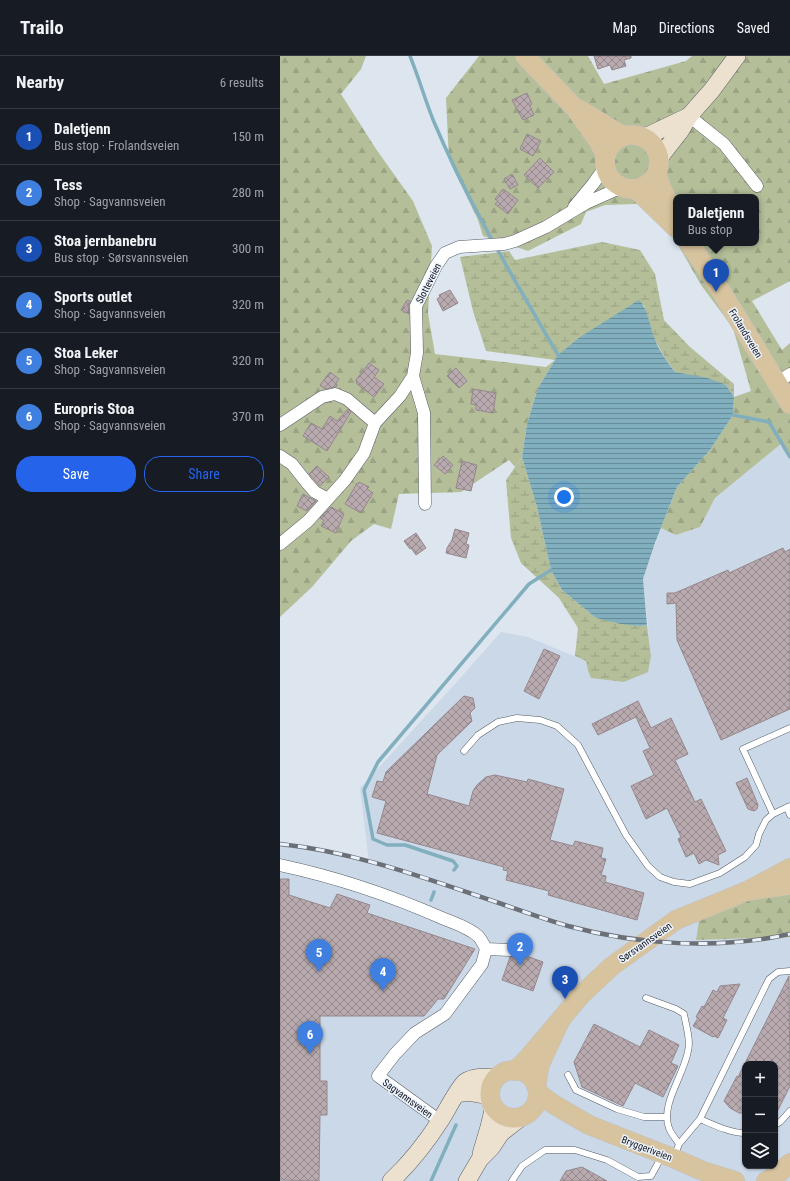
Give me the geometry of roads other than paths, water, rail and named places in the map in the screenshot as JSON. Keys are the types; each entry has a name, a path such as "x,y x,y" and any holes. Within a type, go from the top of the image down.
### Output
{"main road":[{"path":"525,56 575,108 598,142 606,161"},
{"path":"673,213 661,187 658,165 657,149 652,142 632,134 618,139 612,143 608,149 606,161 607,173 616,184 629,188 644,187 652,182 658,165 689,116 712,90 737,56"},
{"path":"575,108 625,136"},
{"path":"645,138 689,116"},
{"path":"629,188 673,225"},
{"name":"Frolandsveien","path":"691,246 783,378 790,404"},
{"name":"Sørsvannsveien","path":"506,1074 528,1058 581,995 612,966 676,920 748,891 790,868"},
{"name":"Sørsvannsveien","path":"748,891 790,885"},
{"name":"Sørsvannsveien","path":"532,1101 540,1064 561,1019"},
{"path":"467,1181 480,1159 532,1101 533,1080 528,1075 522,1072 506,1074 493,1083 491,1090 492,1102 489,1126 480,1159"},
{"name":"Sagvannsveien","path":"391,1181 420,1150 457,1094 460,1085 466,1081 506,1074"},
{"path":"457,1094 468,1092 480,1093 492,1102 498,1112 510,1118 516,1118 532,1101"},
{"name":"Bryggeriveien","path":"532,1101 549,1116 589,1125 672,1152 709,1176 735,1181"},
{"path":"766,1181 776,1176 790,1163"}],"street":[{"path":"689,116 724,144 757,186"},
{"name":"Slotteveien","path":"569,212 593,184 606,161"},
{"name":"Slotteveien","path":"280,544 308,521 345,480 364,453 375,423 400,396 413,376 417,353 416,306 436,266 445,253 459,247 504,244 515,241 546,227 569,212 597,198 629,188"},
{"name":"Slotteveien","path":"413,376 424,413 425,504"},
{"path":"280,425 322,397 335,394 347,399 375,423"},
{"path":"280,456 292,464 315,492 328,499"},
{"path":"280,865 315,872 352,883 419,908 466,929 478,936 486,949 511,950"},
{"name":"Sagvannsveien","path":"440,1121 378,1076 395,1054 415,1033 445,1014 482,964 486,949"}],"lane":[{"path":"464,751 478,735 498,722 517,718 540,720 557,726 578,744 626,835 648,866 660,877 674,882 690,884 720,872 745,857 756,845 759,834 766,820 773,814 788,806 790,815"},
{"path":"773,814 743,749 790,728"},
{"path":"512,1181 522,1166 545,1150 575,1150 607,1160 638,1177 651,1176 700,1119 769,978 778,972 790,971"},
{"path":"646,998 676,1009 684,1014 688,1036 689,1049 666,1117 672,1152"},
{"path":"568,1074 576,1090 616,1109 644,1117 666,1117"},
{"path":"778,1124 790,1111"},
{"path":"700,1119 716,1126 742,1133"}],"water":[{"path":"639,300 645,308 659,348 675,372 708,378 726,385 734,397 733,415 710,450 677,487 655,543 643,579 647,625 640,626 621,624 596,618 562,590 551,570 537,507 522,457 527,424 538,388 558,355 580,337"}],"waterway":[{"path":"410,56 434,122 447,152 492,240 558,355"},
{"path":"733,415 769,422 790,457"},
{"path":"454,870 457,866 453,861 405,845 387,845 373,839 364,790 378,762 529,584 551,570"},
{"path":"431,900 434,892"},
{"path":"431,1181 456,1125"}],"railway":[{"path":"280,844 336,853 364,860 418,876 568,926 623,938 707,944 763,939 790,934"}],"place":[{"name":"Daletjenn","path":"716,292"},
{"name":"Tess","path":"520,966"},
{"name":"Stoa Leker","path":"319,972"},
{"name":"Sports outlet","path":"383,991"},
{"name":"Stoa jernbanebru","path":"565,999"},
{"name":"Europris Stoa","path":"310,1054"}]}
